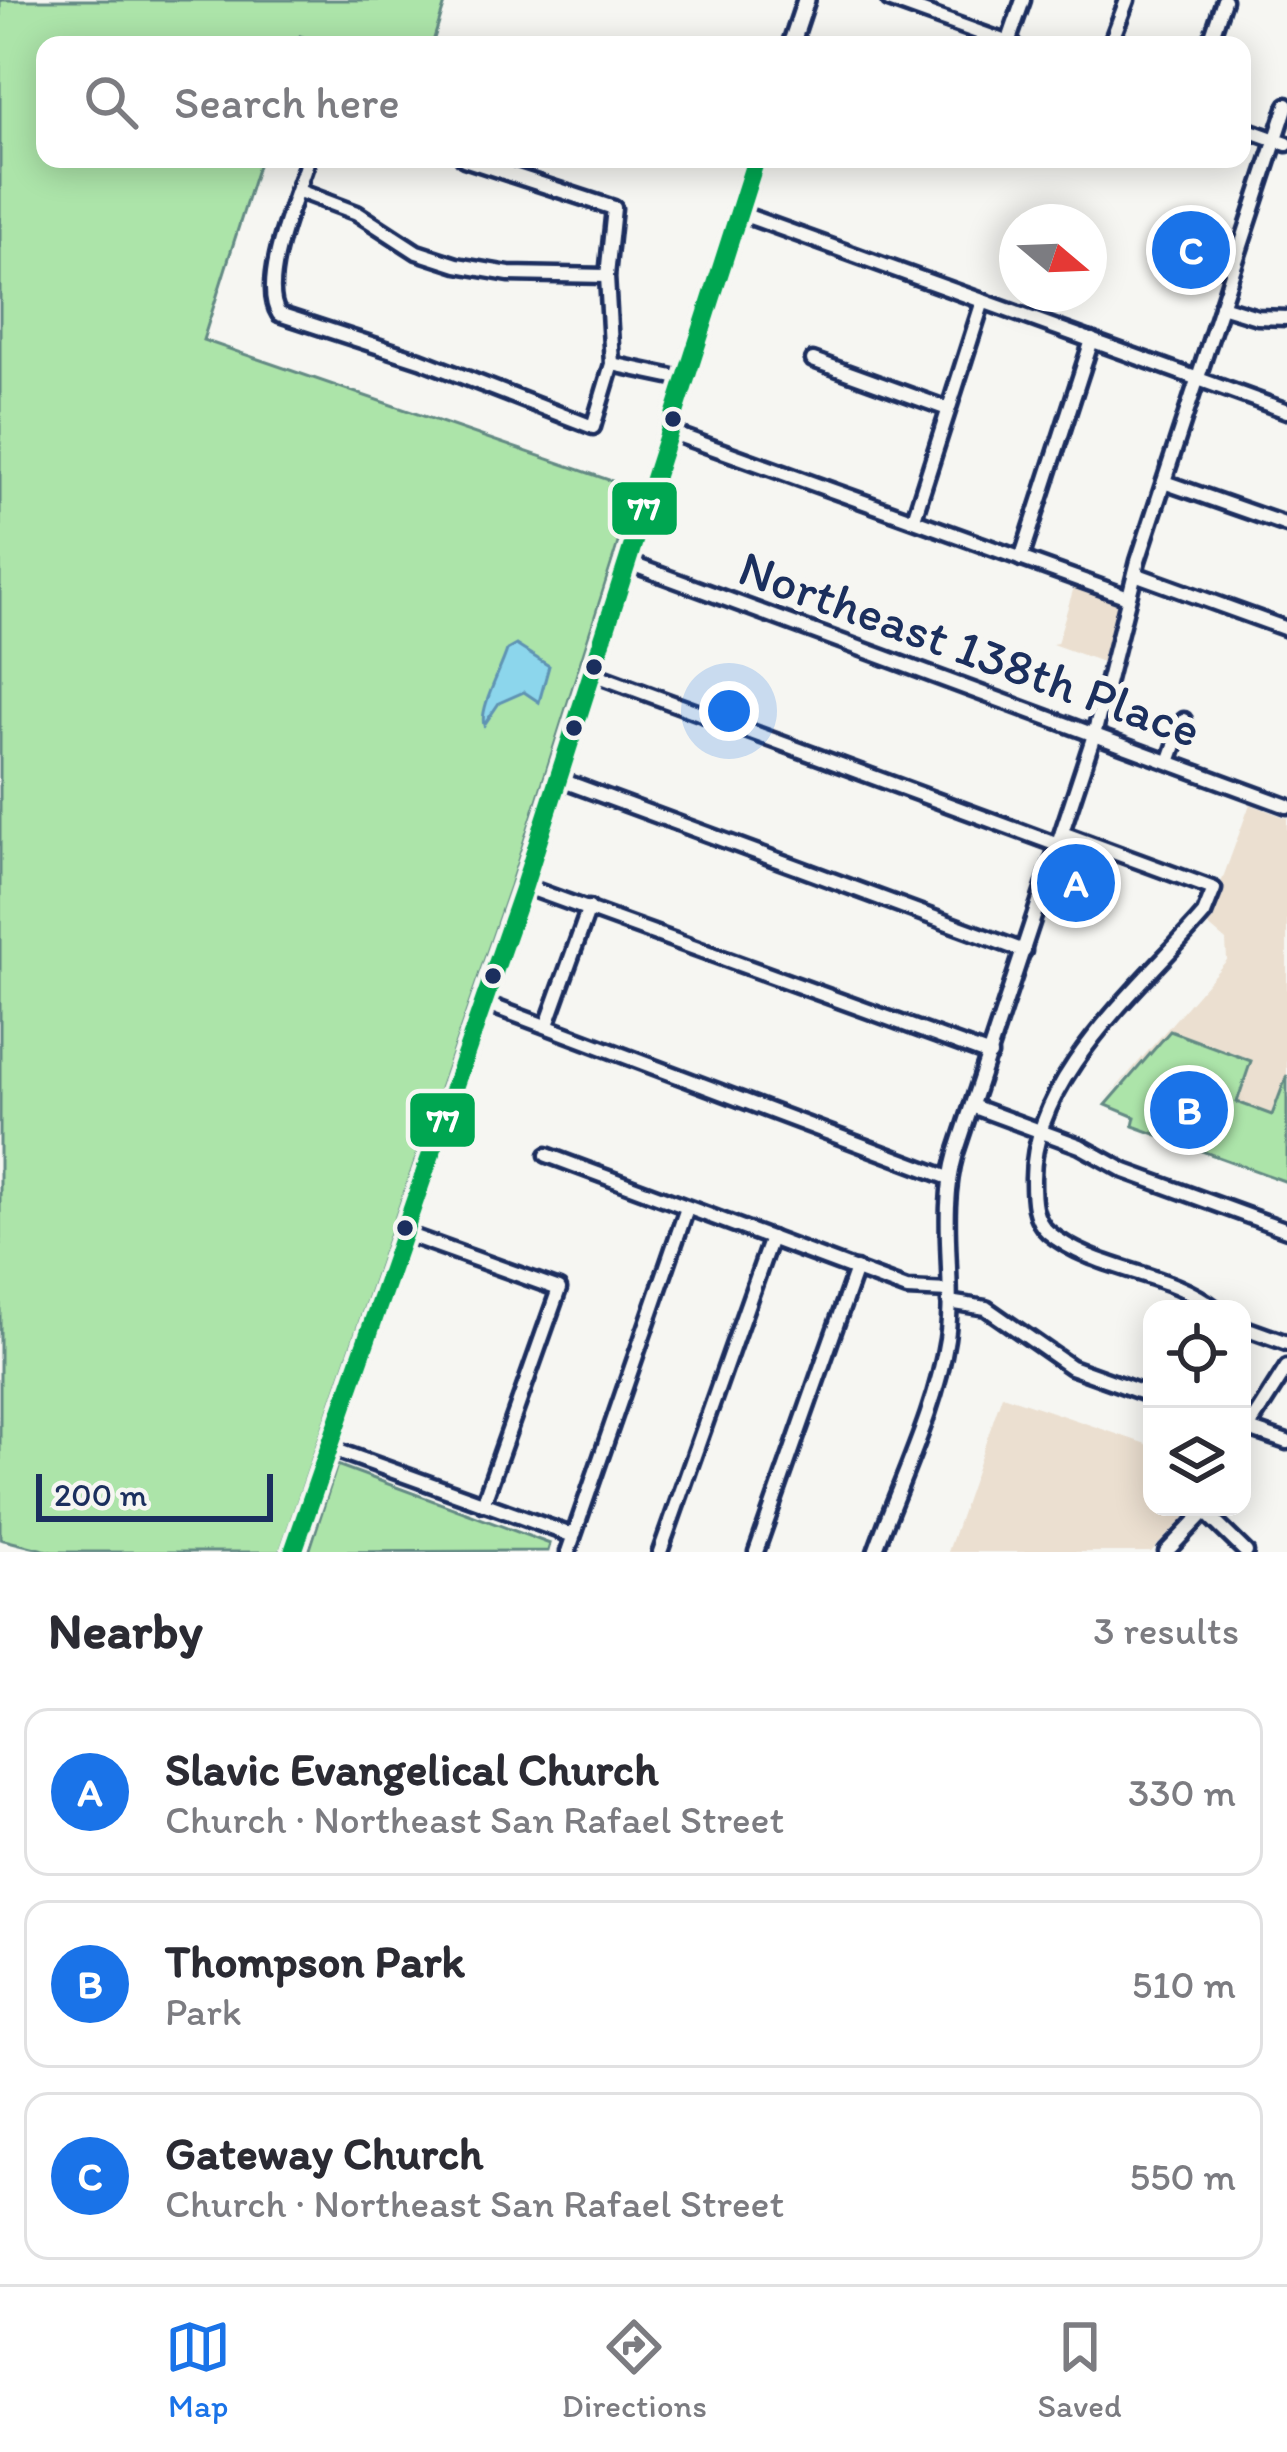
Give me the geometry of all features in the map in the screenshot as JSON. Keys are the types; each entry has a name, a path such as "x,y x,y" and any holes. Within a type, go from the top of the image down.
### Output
{"main road":[{"path":"794,36 806,0"},
{"path":"293,1552 524,886 753,168"}],"street":[{"path":"889,0 989,36"},
{"path":"1013,36 1023,0"},
{"path":"1113,36 1127,0"},
{"path":"1211,36 1224,0"},
{"path":"875,1552 942,1362 949,1297 949,1178 1094,735 1128,597 1164,482 1281,142 1287,105"},
{"path":"1251,131 1281,142"},
{"path":"305,168 271,288 274,306 283,317 407,355 593,428 612,364 614,307 607,276 614,208 492,168"},
{"path":"299,190 357,213 417,252 457,265 509,274 607,276"},
{"path":"739,213 1287,411"},
{"path":"914,518 983,301"},
{"path":"1221,306 1257,317 1287,318"},
{"path":"1021,559 1091,340"},
{"path":"813,359 948,409"},
{"path":"612,364 683,380"},
{"path":"667,431 1128,597"},
{"path":"1164,482 1287,526"},
{"name":"Northeast 138th Place","path":"626,562 1287,806"},
{"path":"1135,574 1287,629"},
{"path":"591,673 1214,889 1204,914 1059,1082 1033,1150 1036,1211 1047,1231 1078,1250 1202,1300"},
{"path":"1169,762 1184,720"},
{"path":"558,779 1024,951"},
{"path":"524,886 990,1054"},
{"path":"547,1025 589,908"},
{"path":"484,1003 949,1178"},
{"path":"972,1106 1039,1130 1125,1172 1287,1230"},
{"path":"547,1155 914,1291 980,1305 1071,1367 1143,1393"},
{"path":"568,1552 687,1208"},
{"path":"403,1233 559,1289 483,1504"},
{"path":"660,1552 771,1238"},
{"path":"756,1552 856,1269"},
{"path":"1251,1330 1287,1342"},
{"path":"1251,1421 1287,1367"},
{"path":"1251,1433 1287,1442"},
{"path":"327,1447 572,1535"},
{"path":"1166,1552 1200,1516"},
{"path":"1213,1516 1246,1552"}],"shaded area":[{"path":"1074,587 1119,603 1105,663 1052,644 1057,643"},
{"path":"1250,804 1287,818 1287,1075 1272,1115 1236,1102 1250,1061 1170,1031 1102,1104 1227,960 1226,941 1206,924"},
{"path":"1002,1395 1143,1443 1143,1516 1185,1516 1151,1552 948,1552"}],"green space":[{"path":"0,0 446,0 435,36 36,36 36,168 257,168 203,340 635,489 510,886 280,1552 52,1552 0,1539"},
{"path":"1170,1031 1251,1061 1237,1102 1272,1115 1287,1075 1287,1182 1133,1126 1135,1117 1106,1105"},
{"path":"337,1465 550,1544 548,1551 309,1552"}],"water":[{"path":"516,645 549,666 539,702 524,692 499,703 484,725 491,689 507,650"}],"transit line":[{"name":"77","path":"293,1552 524,886 753,168"}],"place":[{"name":"Gateway Church","path":"1191,250"},
{"name":"Slavic Evangelical Church","path":"1076,883"},
{"name":"Thompson Park","path":"1189,1110"}]}
